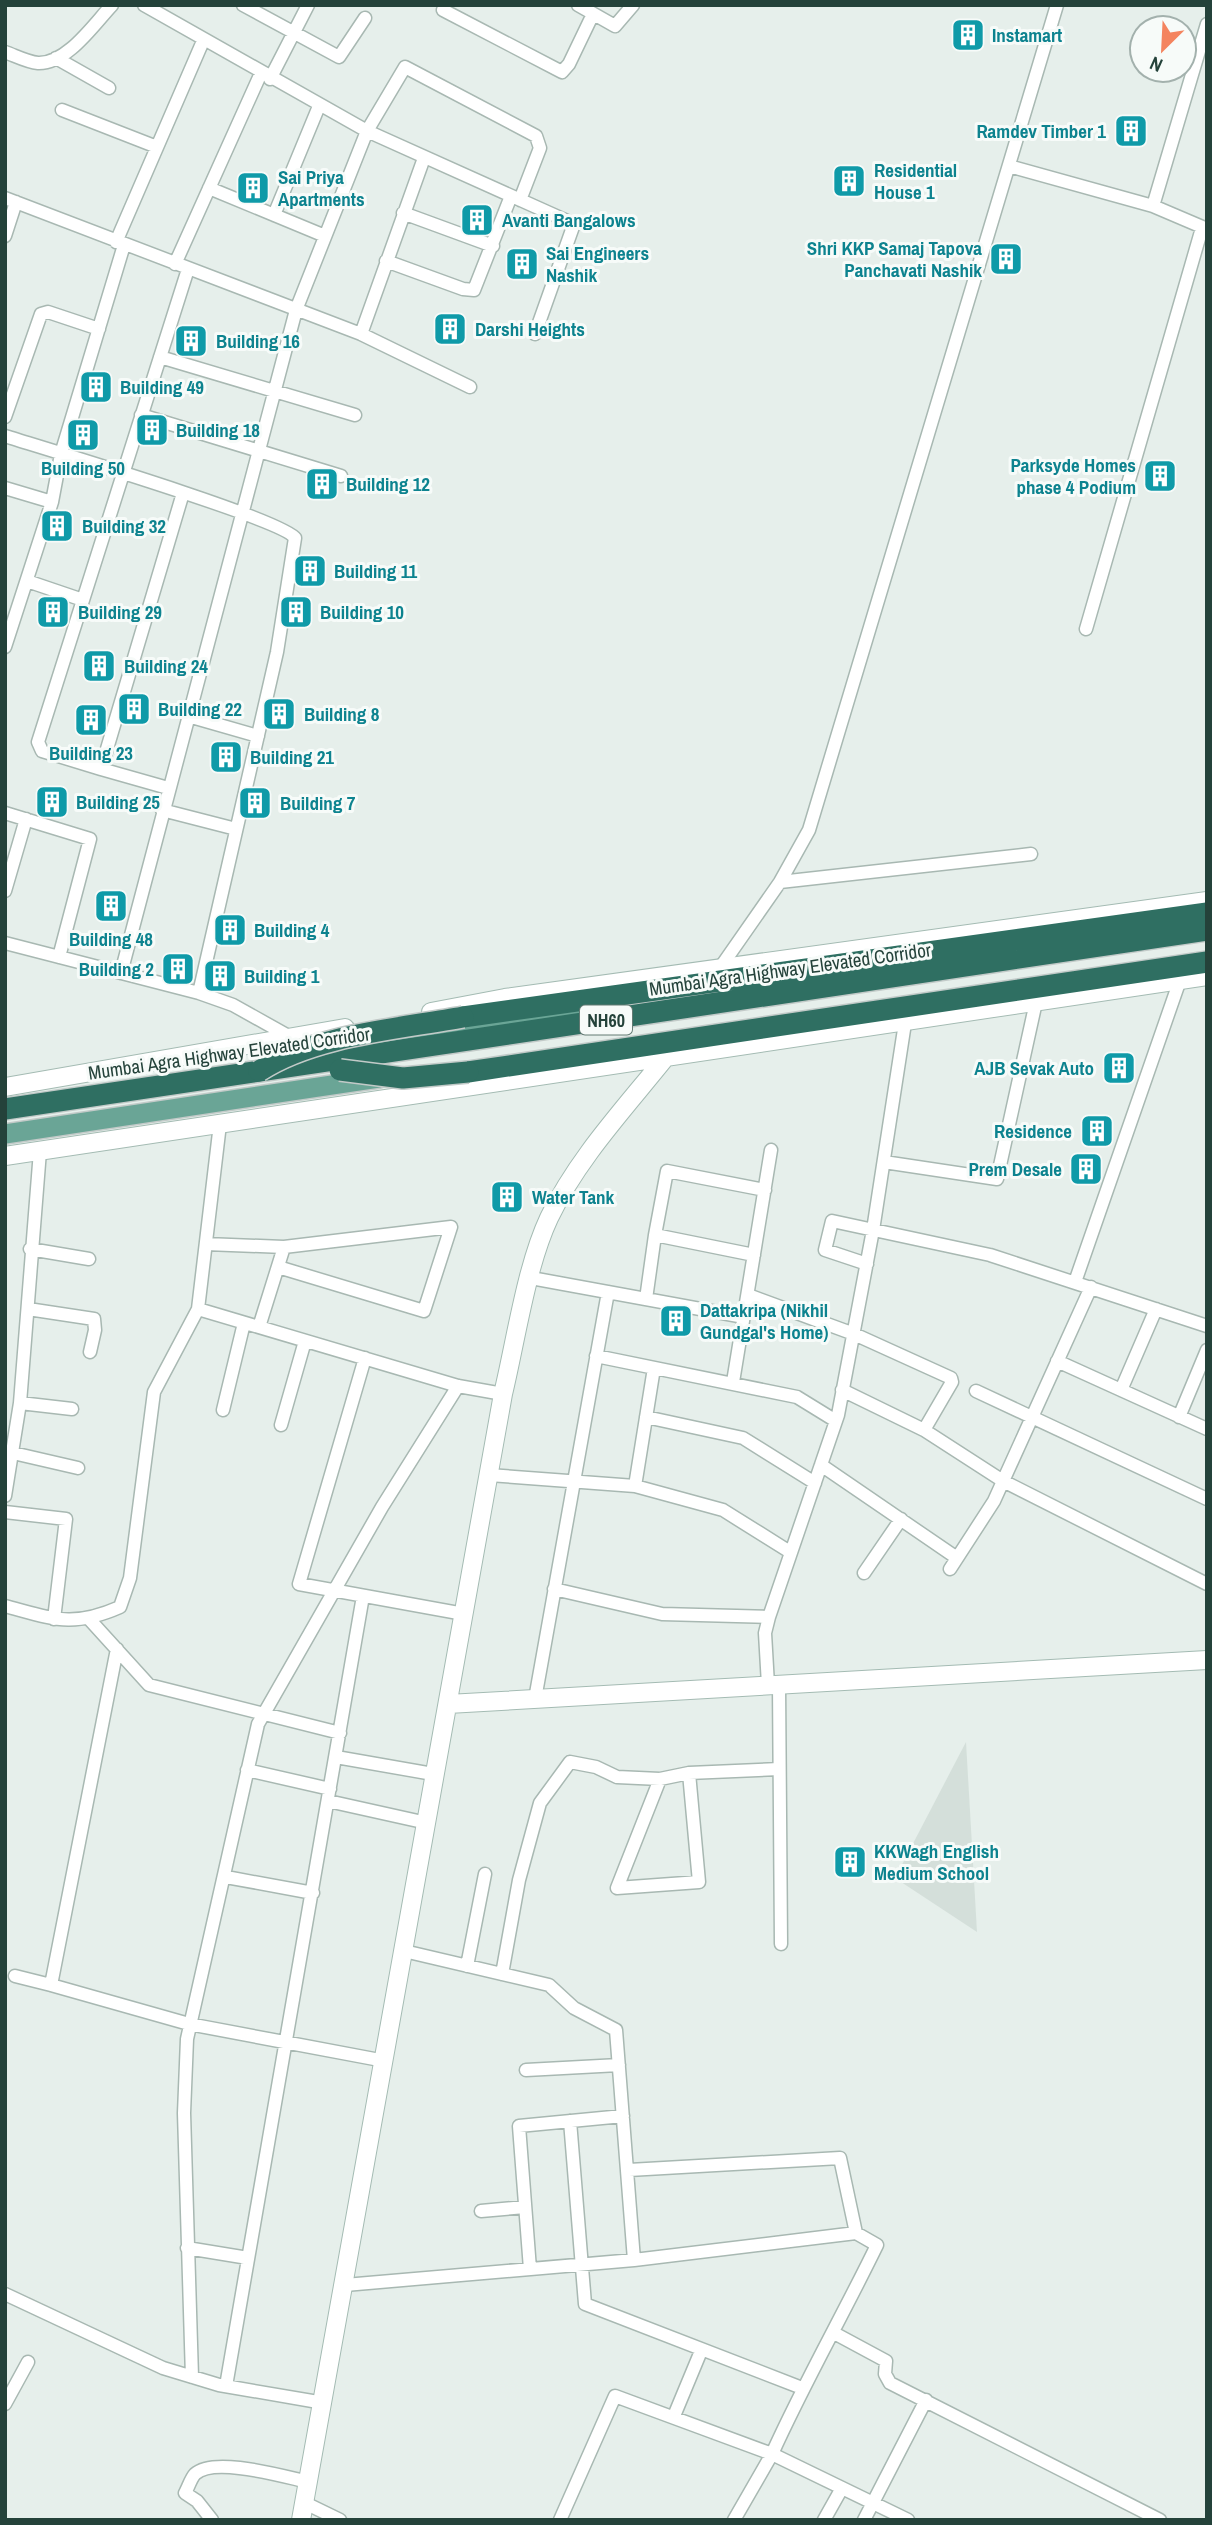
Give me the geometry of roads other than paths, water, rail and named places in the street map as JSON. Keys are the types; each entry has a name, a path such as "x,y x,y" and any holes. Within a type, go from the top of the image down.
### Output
{"highway":[{"path":"259,1071 281,1056 326,1043 463,1017 1207,913"},
{"name":"Mumbai Agra Highway Elevated Corridor","path":"5,1109 1207,930"},
{"name":"Mumbai Agra Highway Elevated Corridor","path":"5,1122 340,1070 1207,945"},
{"path":"340,1070 403,1078 468,1072 1207,962"}],"main road":[{"path":"5,1102 457,1030 1207,923"},
{"path":"5,1134 1207,954"}],"street":[{"path":"5,52 36,62 56,58 112,5"},
{"path":"243,5 339,57 365,18"},
{"path":"175,264 209,188 265,76 294,33 308,5"},
{"path":"578,5 615,26 633,5"},
{"path":"720,968 780,882 809,830 1057,5"},
{"path":"152,7 204,41 367,131 574,224 535,334"},
{"path":"443,10 556,72 562,72 569,64 593,15"},
{"path":"1153,206 1207,24"},
{"path":"6,642 52,502 61,454 99,329 120,243 157,147 204,41"},
{"path":"56,58 109,88"},
{"path":"121,973 296,310 367,131 403,69 409,67 539,140 540,148 474,290 463,289 386,261"},
{"path":"274,215 319,106"},
{"path":"62,110 157,147"},
{"path":"361,334 424,158"},
{"path":"1009,166 1153,206 1204,228 1086,629"},
{"path":"209,188 325,236"},
{"path":"5,236 11,200 361,334 470,387"},
{"path":"403,214 493,246"},
{"path":"168,788 42,751 38,745 188,269"},
{"path":"5,417 41,314 48,312 99,329"},
{"path":"160,357 355,415"},
{"path":"141,415 341,476"},
{"path":"5,436 243,513 284,528 295,538 277,652 199,993"},
{"path":"5,488 52,502"},
{"path":"101,769 183,493"},
{"path":"27,581 83,600"},
{"path":"188,716 258,736"},
{"path":"162,810 236,829"},
{"path":"5,813 87,837 90,841 59,957"},
{"path":"5,891 26,819"},
{"path":"780,882 1031,854"},
{"path":"5,1087 293,1039 505,998 1207,901"},
{"path":"5,943 199,993 233,1005 293,1039"},
{"path":"5,1156 1207,976"},
{"path":"1076,1282 1180,980"},
{"path":"884,1161 997,1178 1036,1002"},
{"path":"781,1944 779,1769 773,1685 765,1633 836,1421 873,1230 905,1023"},
{"path":"341,2520 303,2511 503,1394 544,1232 561,1196 665,1058"},
{"path":"5,1605 54,1619 90,1620 120,1606 130,1578 154,1392 198,1309 220,1124"},
{"path":"733,1382 771,1150"},
{"path":"5,1496 20,1403 30,1249 40,1151"},
{"path":"646,1299 667,1171 765,1190"},
{"path":"867,1264 825,1250 832,1220 990,1255 1207,1326"},
{"path":"206,1244 284,1247 451,1227 424,1311 278,1267"},
{"path":"656,1235 754,1255"},
{"path":"258,1327 284,1247"},
{"path":"30,1249 89,1259"},
{"path":"531,1278 744,1317"},
{"path":"821,1465 901,1519 953,1564 994,1501 1090,1287"},
{"path":"535,1699 608,1292"},
{"path":"748,1295 854,1334 951,1378 952,1382 924,1430"},
{"path":"28,1309 94,1319 95,1330 90,1352"},
{"path":"198,1309 458,1386 503,1394"},
{"path":"1121,1390 1156,1309"},
{"path":"223,1410 244,1323"},
{"path":"281,1425 305,1341"},
{"path":"1179,1417 1207,1350"},
{"path":"596,1356 797,1397 836,1421"},
{"path":"365,1359 299,1584 464,1615"},
{"path":"1058,1360 1207,1429"},
{"path":"635,1486 654,1368"},
{"path":"192,2377 184,2113 189,2024 226,1877 247,1770 263,1716 333,1590 458,1386"},
{"path":"842,1390 924,1430 1003,1481 1207,1584"},
{"path":"975,1391 1207,1499"},
{"path":"20,1403 72,1409"},
{"path":"646,1417 743,1438 815,1483"},
{"path":"13,1453 78,1468"},
{"path":"489,1475 635,1486 723,1510 790,1552"},
{"path":"5,1512 66,1520 54,1619"},
{"path":"864,1573 901,1519"},
{"path":"554,1589 662,1614 769,1617"},
{"path":"226,2386 363,1596"},
{"path":"90,1620 149,1685 340,1734"},
{"path":"51,1985 117,1649"},
{"path":"448,1704 1207,1659"},
{"path":"335,1757 433,1774"},
{"path":"502,1974 519,1880 540,1803 570,1762 596,1767 617,1777 660,1779 689,1773 779,1769"},
{"path":"247,1770 427,1823"},
{"path":"660,1779 617,1888 699,1882 689,1773"},
{"path":"467,1966 485,1874"},
{"path":"226,1877 313,1893"},
{"path":"404,1951 549,1985 574,2008 616,2031 634,2260"},
{"path":"15,1976 189,2024 385,2061"},
{"path":"526,2070 619,2065"},
{"path":"530,2269 519,2126 623,2116"},
{"path":"570,2121 585,2304 802,2388"},
{"path":"629,2170 840,2158 856,2234"},
{"path":"481,2211 525,2207"},
{"path":"345,2285 634,2260 856,2234 877,2245 834,2333 802,2388 772,2454 734,2520"},
{"path":"187,2248 248,2258"},
{"path":"5,2294 151,2362 192,2377 226,2386 324,2403"},
{"path":"834,2333 886,2361 885,2374 890,2383 1160,2520"},
{"path":"674,2416 701,2351"},
{"path":"5,2404 10,2386 28,2362"},
{"path":"560,2520 615,2396 772,2454 908,2520"},
{"path":"864,2520 926,2400"},
{"path":"212,2520 197,2501 185,2493 194,2474 208,2467 225,2467 309,2482"},
{"path":"824,2520 842,2488"}],"place":[{"name":"Instamart","path":"968,35"},
{"name":"Ramdev Timber 1","path":"1131,131"},
{"name":"Residential House 1","path":"849,181"},
{"name":"Sai Priya Apartments","path":"253,188"},
{"name":"Avanti Bangalows","path":"477,220"},
{"name":"Shri KKP Samaj Tapova Panchavati Nashik","path":"1006,259"},
{"name":"Sai Engineers Nashik","path":"522,264"},
{"name":"Darshi Heights","path":"450,329"},
{"name":"Building 16","path":"191,341"},
{"name":"Building 49","path":"96,387"},
{"name":"Building 18","path":"152,430"},
{"name":"Building 50","path":"83,435"},
{"name":"Parksyde Homes phase 4 Podium","path":"1160,476"},
{"name":"Building 12","path":"322,484"},
{"name":"Building 32","path":"57,526"},
{"name":"Building 11","path":"310,571"},
{"name":"Building 29","path":"53,612"},
{"name":"Building 10","path":"296,612"},
{"name":"Building 24","path":"99,666"},
{"name":"Building 22","path":"134,709"},
{"name":"Building 8","path":"279,714"},
{"name":"Building 23","path":"91,720"},
{"name":"Building 21","path":"226,757"},
{"name":"Building 25","path":"52,802"},
{"name":"Building 7","path":"255,803"},
{"name":"Building 48","path":"111,906"},
{"name":"Building 4","path":"230,930"},
{"name":"Building 2","path":"178,969"},
{"name":"Building 1","path":"220,976"},
{"name":"AJB Sevak Auto","path":"1119,1068"},
{"name":"Residence","path":"1097,1131"},
{"name":"Prem Desale","path":"1086,1169"},
{"name":"Water Tank","path":"507,1197"},
{"name":"Dattakripa (Nikhil Gundgal's Home)","path":"676,1321"},
{"name":"KKWagh English Medium School","path":"850,1862"}]}
